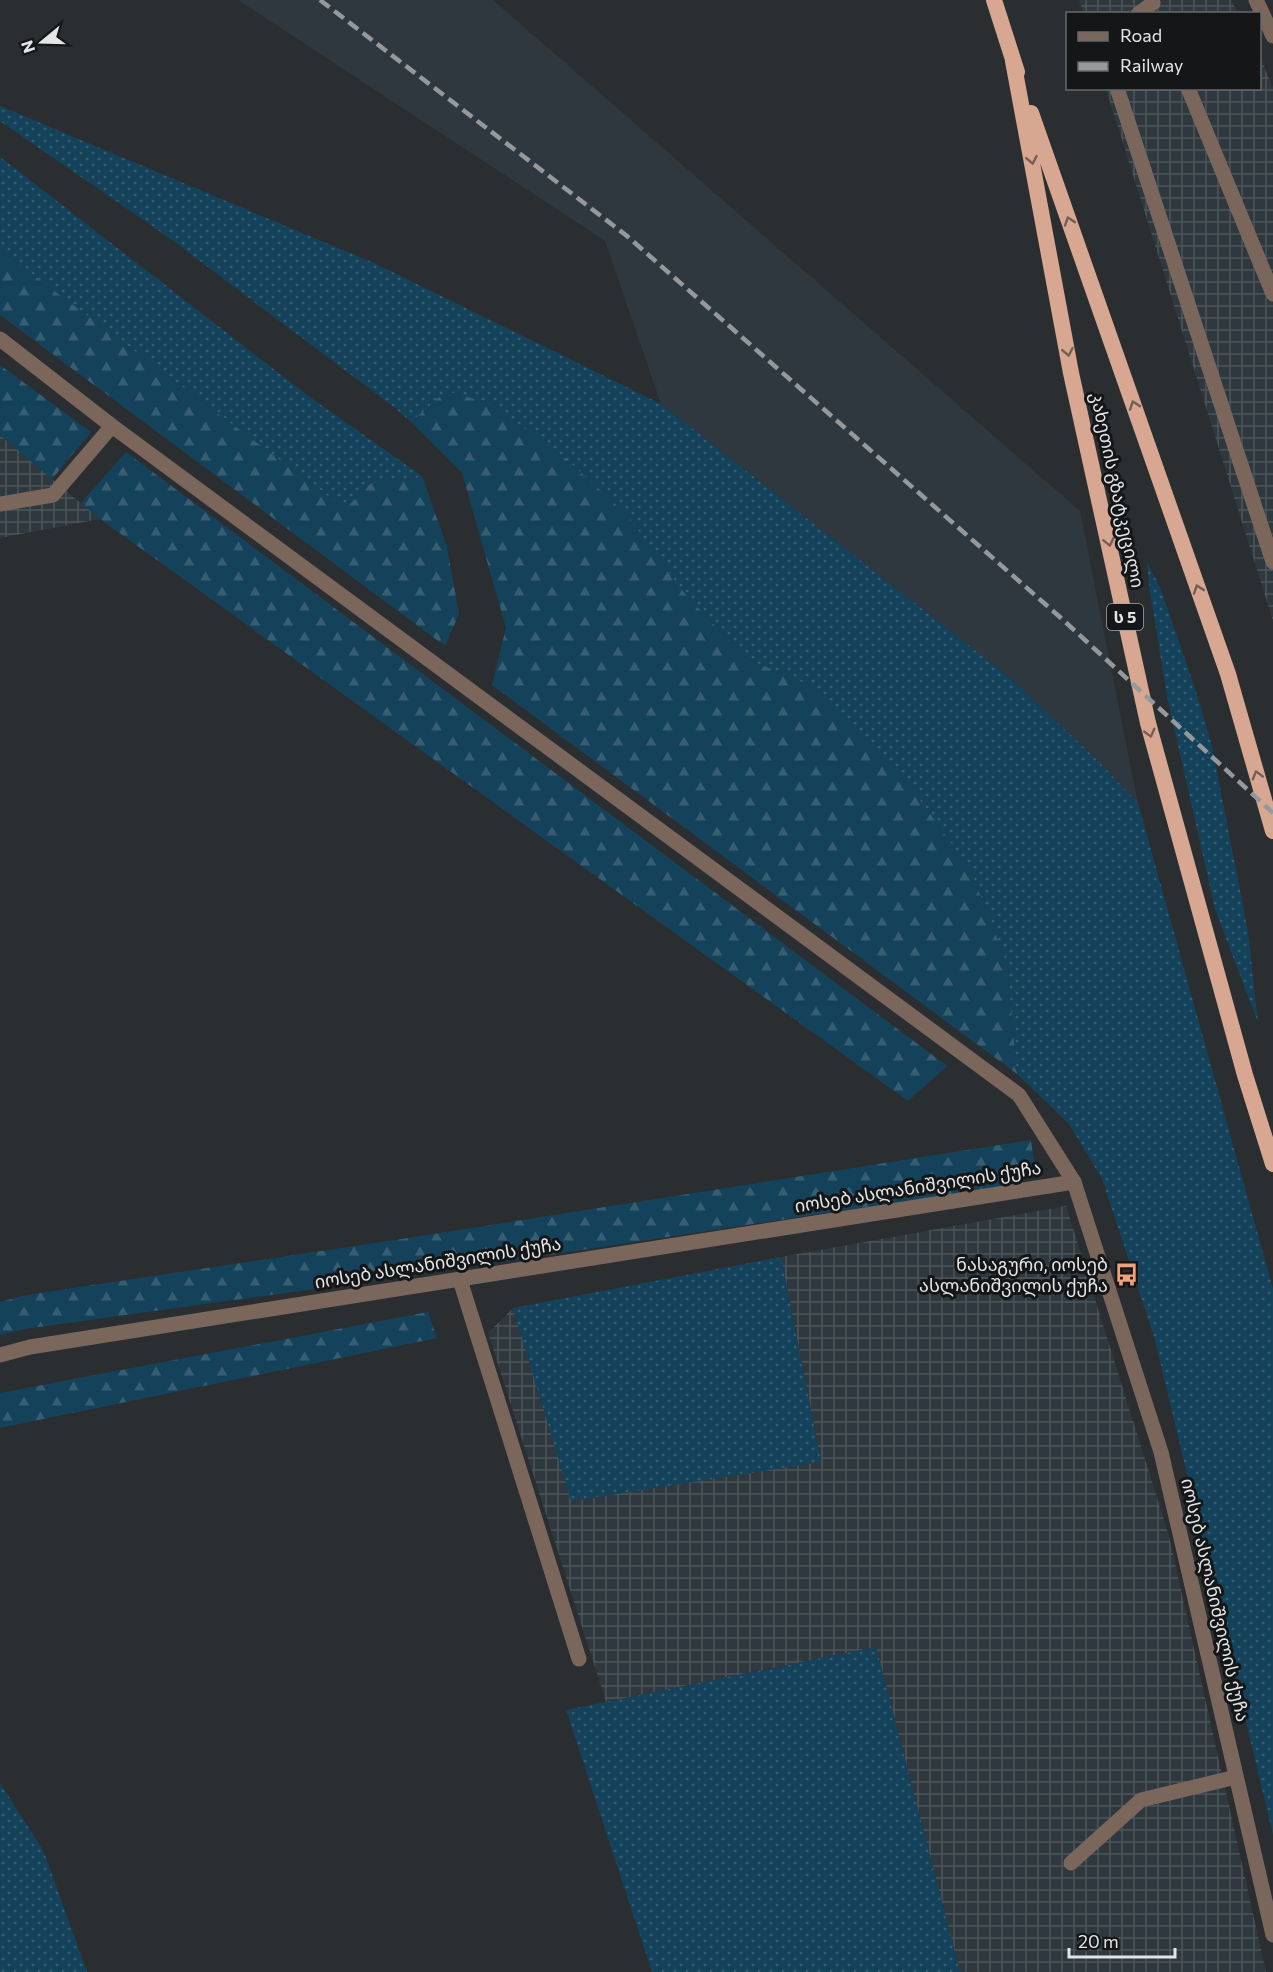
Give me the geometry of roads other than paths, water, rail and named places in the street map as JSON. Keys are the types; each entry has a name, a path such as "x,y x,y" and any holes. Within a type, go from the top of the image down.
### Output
{"highway":[{"name":"კახეთის გზატკეცილი","path":"994,0 1013,62 1228,674 1273,831"},
{"name":"კახეთის გზატკეცილი","path":"1013,62 1071,372 1148,723 1245,1075 1273,1164"}],"street":[{"path":"1256,0 1273,36"},
{"path":"1118,90 1273,562"},
{"path":"1189,90 1273,294"},
{"path":"0,339 112,426 1019,1095 1074,1182"},
{"path":"0,504 53,495 112,426"},
{"name":"იოსებ ასლანიშვილის ქუჩა","path":"0,1355 42,1345 1074,1182 1161,1452 1273,1935"},
{"path":"460,1280 579,1659"},
{"path":"1071,1863 1141,1800 1236,1777"}],"railway":[{"path":"320,0 627,236 1061,618 1273,813"}],"place":[{"name":"ნასაგური, იოსებ ასლანიშვილის ქუჩა","path":"1126,1275"}]}
